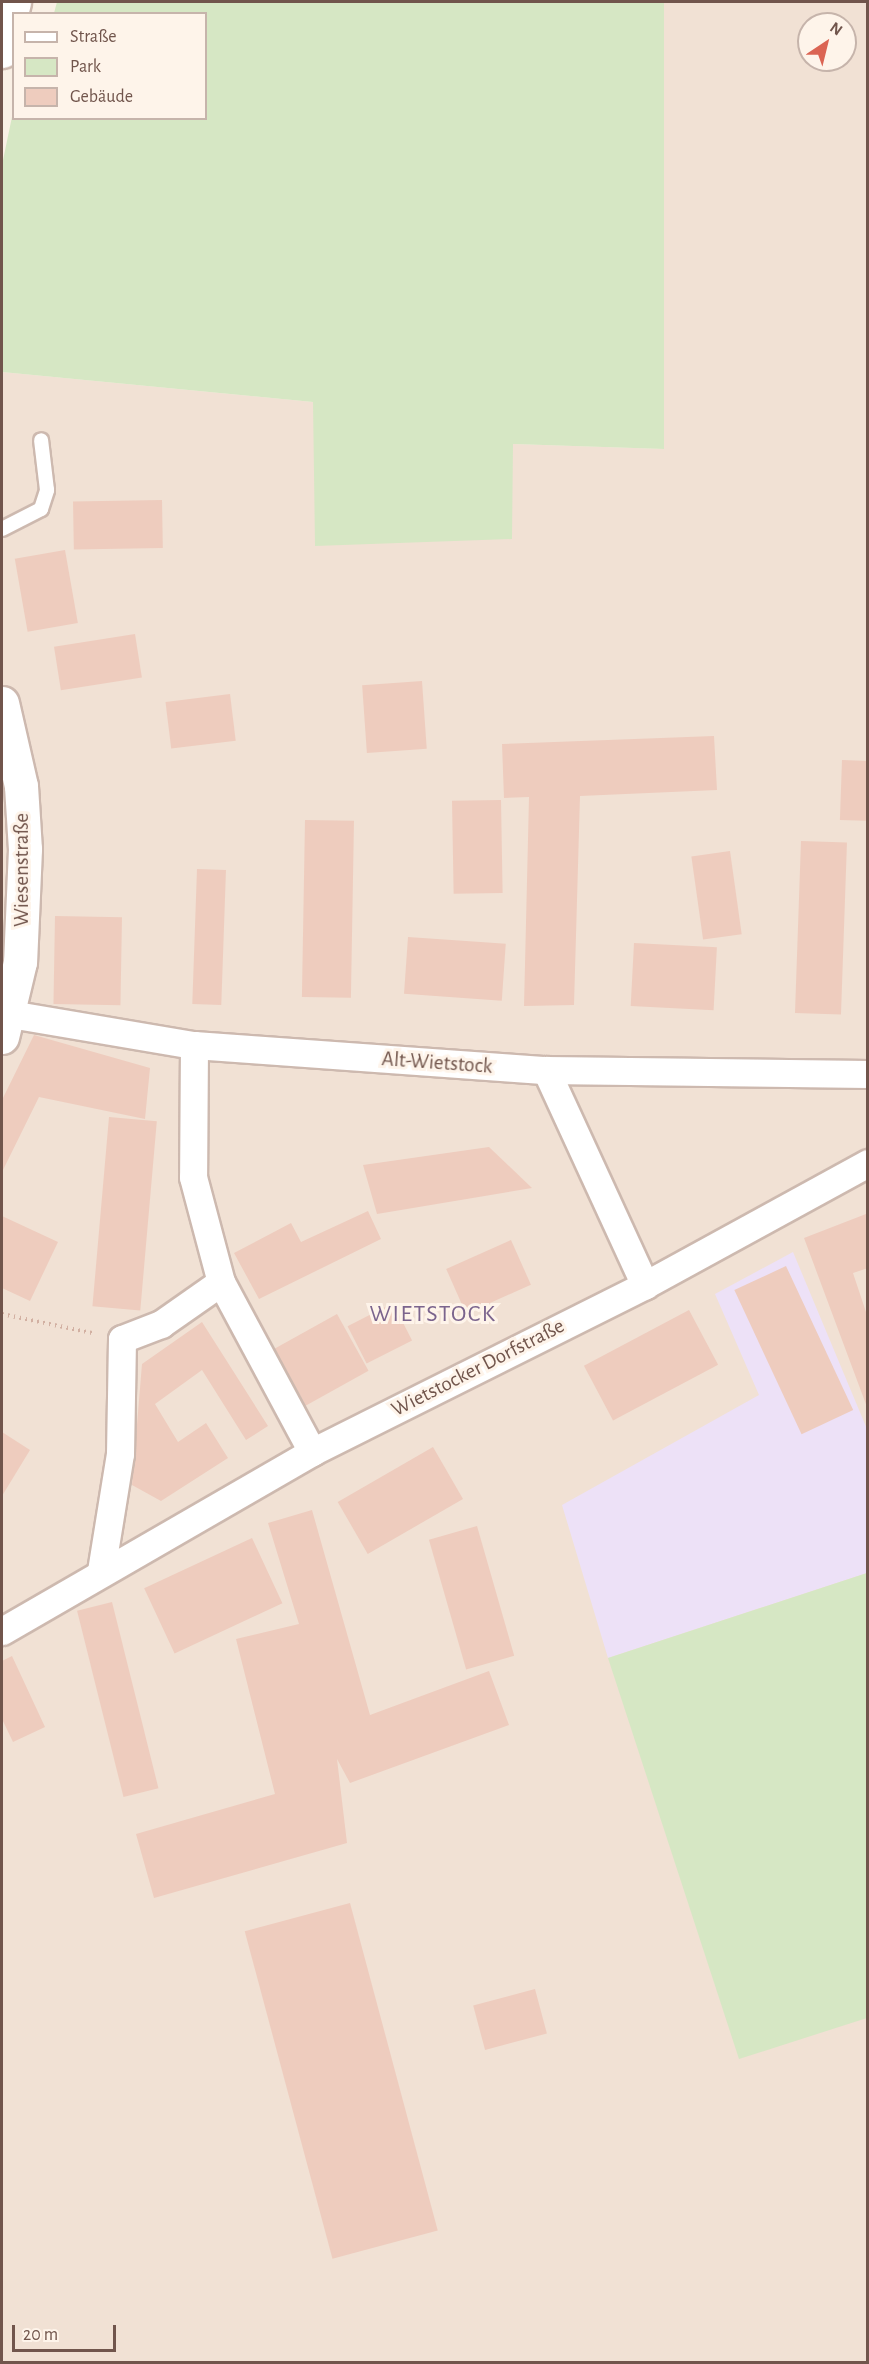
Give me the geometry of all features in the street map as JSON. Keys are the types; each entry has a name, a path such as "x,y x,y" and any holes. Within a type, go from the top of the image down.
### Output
{"main road":[{"path":"2,51 14,2"},
{"name":"Wiesenstraße","path":"2,703 19,775 25,849 20,962 6,1026"}],"street":[{"name":"Alt-Wietstock","path":"6,1026 194,1045 546,1070 867,1074"},
{"path":"194,1045 193,1177 221,1282 312,1452"},
{"path":"546,1070 645,1284"},
{"name":"Wietstocker Dorfstraße","path":"2,1630 101,1571 312,1452 645,1284 867,1163"},
{"path":"101,1571 120,1454 122,1339 161,1324 221,1282"}],"lane":[{"path":"2,529 41,509 47,490 41,440"}],"path":[{"path":"2,1314 122,1339"}],"shaded area":[{"path":"664,2 867,2 867,2362 2,2362 2,372 313,402 513,444 664,449"},
{"path":"793,1252 867,1429 867,1573 608,1658 562,1505 759,1395 715,1294"}],"green space":[{"path":"57,2 664,2 664,449 513,444 512,539 315,546 313,402 2,372 2,165 12,117 12,120 207,120 207,12 54,12"},
{"path":"867,1573 867,2018 739,2059 608,1658"}],"building":[{"path":"162,500 163,548 74,550 73,502"},
{"path":"65,550 78,623 28,632 15,559"},
{"path":"135,634 142,677 61,690 54,647"},
{"path":"422,681 427,749 367,753 362,685"},
{"path":"230,694 236,741 171,749 165,702"},
{"path":"714,736 717,790 580,796 574,1005 524,1006 529,797 504,798 502,744"},
{"path":"842,760 868,761 866,821 840,820"},
{"path":"501,800 503,893 454,894 452,801"},
{"path":"305,820 354,821 351,998 302,997"},
{"path":"801,841 847,843 841,1015 795,1013"},
{"path":"730,851 742,934 703,940 691,856"},
{"path":"197,869 226,870 221,1005 192,1004"},
{"path":"55,916 122,917 120,1005 53,1004"},
{"path":"408,937 506,944 502,1001 404,994"},
{"path":"634,943 717,947 714,1010 631,1006"},
{"path":"34,1035 150,1068 145,1119 39,1097 2,1172 2,1100"},
{"path":"109,1117 157,1121 140,1310 92,1306"},
{"path":"489,1147 532,1188 377,1214 363,1165"},
{"path":"368,1211 381,1239 259,1299 234,1253 291,1223 301,1242"},
{"path":"866,1214 868,1268 853,1273 868,1318 867,1407 804,1238"},
{"path":"2,1216 58,1242 30,1301 2,1288"},
{"path":"511,1240 531,1285 466,1314 446,1269"},
{"path":"786,1266 853,1410 802,1434 734,1290"},
{"path":"393,1303 412,1340 367,1364 348,1326"},
{"path":"689,1310 718,1365 613,1421 584,1366"},
{"path":"337,1314 369,1371 306,1406 274,1349"},
{"path":"202,1322 268,1426 246,1440 202,1370 155,1404 178,1442 206,1423 228,1458 161,1501 132,1485 142,1364"},
{"path":"2,1432 30,1450 2,1496"},
{"path":"433,1447 463,1499 368,1554 338,1502"},
{"path":"312,1510 370,1715 489,1671 509,1725 350,1783 337,1759 347,1843 154,1898 136,1834 275,1794 236,1639 299,1624 268,1523"},
{"path":"477,1526 514,1656 466,1670 429,1540"},
{"path":"252,1538 282,1603 175,1654 144,1588"},
{"path":"112,1602 158,1788 124,1797 77,1611"},
{"path":"12,1656 45,1727 13,1742 2,1719 2,1661"},
{"path":"350,1903 438,2230 332,2259 245,1931"},
{"path":"535,1989 547,2033 485,2050 473,2006"}],"district":[{"name":"WIETSTOCK","path":"433,1315"}]}
